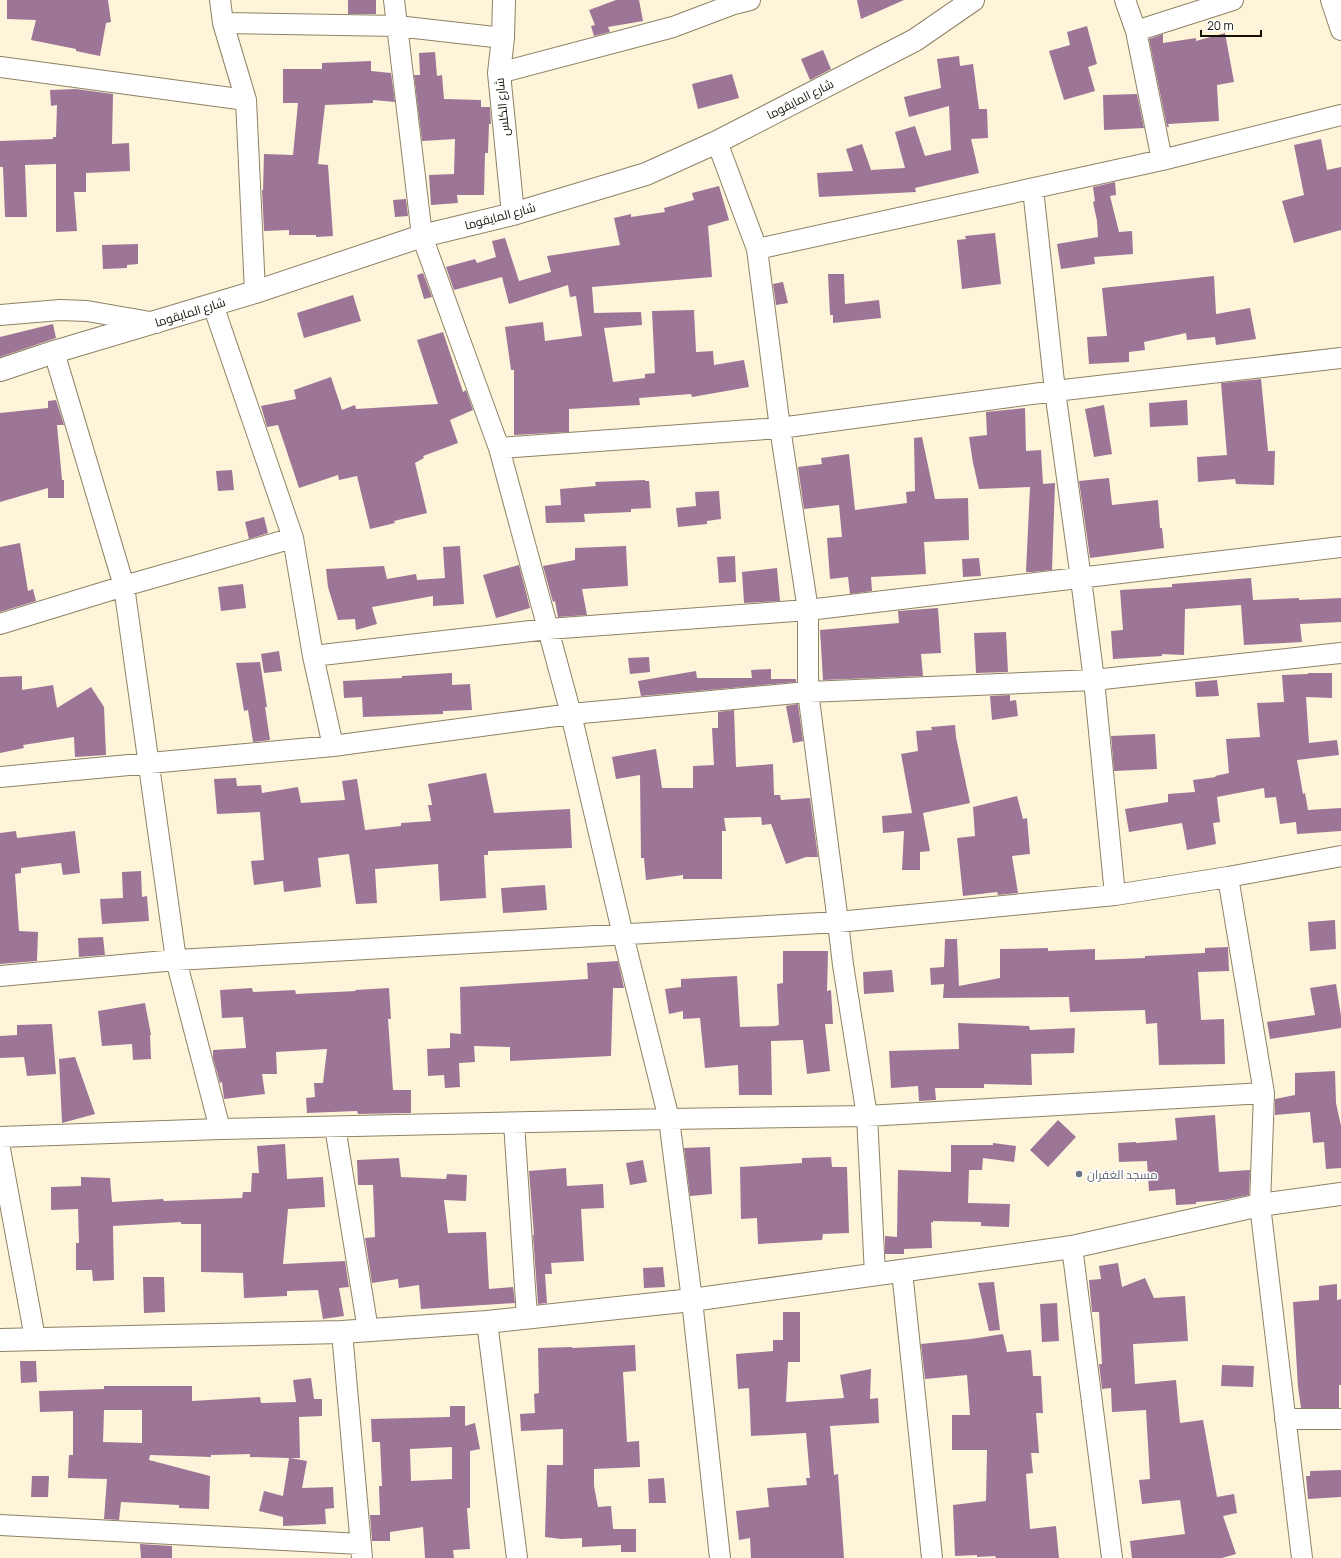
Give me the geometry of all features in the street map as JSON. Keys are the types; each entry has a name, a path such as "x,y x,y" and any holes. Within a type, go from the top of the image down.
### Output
{"street":[{"path":"220,0 222,23 246,100 255,292"},
{"path":"394,0 422,236 499,448 571,714 623,935 669,1119 692,1300 720,1558"},
{"name":"شارع الكلس","path":"504,0 499,73 513,214"},
{"name":"شارع المايقوما","path":"0,370 54,352 156,323 255,292 422,236 513,214 646,174 717,142 915,40 973,0"},
{"path":"1125,0 1136,30 1162,160"},
{"path":"1136,30 1232,0"},
{"path":"1331,0 1341,30"},
{"path":"499,73 673,27 739,2"},
{"path":"222,23 397,26 502,38"},
{"path":"0,67 246,100"},
{"path":"758,249 1162,160 1341,115"},
{"path":"717,142 758,249 780,428 808,610 808,692 843,965 867,1116 875,1274"},
{"path":"1033,189 1055,391 1082,579 1094,680 1115,895"},
{"path":"212,305 293,538 313,656 333,746"},
{"path":"0,315 60,310 101,313 156,323"},
{"path":"54,352 124,586 150,763 176,960 220,1129"},
{"path":"499,448 780,428 1055,391 1341,358"},
{"path":"0,624 124,586 293,538"},
{"path":"313,656 548,629 808,610 1082,579 1341,547"},
{"path":"0,777 333,746 571,714 808,692 1094,680 1341,652"},
{"path":"0,976 176,960 838,922 1115,895 1228,877 1339,862"},
{"path":"1228,877 1264,1093 1260,1206 1302,1558"},
{"path":"0,1137 220,1129 867,1116 1264,1093"},
{"path":"514,1123 527,1317"},
{"path":"335,1127 368,1330"},
{"path":"0,1149 35,1338"},
{"path":"0,1340 342,1332 487,1322 692,1300 1072,1247 1260,1206 1341,1194"},
{"path":"1072,1247 1112,1558"},
{"path":"902,1271 932,1558"},
{"path":"487,1322 517,1558"},
{"path":"0,1525 361,1551 342,1332"},
{"path":"1285,1419 1341,1419"}],"building":[{"path":"7,0 108,0 111,22 106,23 100,56 76,51 76,49 31,40 36,20 7,19"},
{"path":"348,0 376,0 376,14 348,14"},
{"path":"616,0 639,0 643,21 608,27 610,32 594,36 591,26 595,25 589,10"},
{"path":"857,0 904,0 861,19"},
{"path":"1087,26 1097,64 1088,67 1095,91 1064,100 1049,51 1070,45 1067,32"},
{"path":"1225,33 1234,82 1217,85 1219,121 1168,124 1169,127 1167,127 1149,39 1163,34 1163,43 1196,38 1196,41"},
{"path":"823,50 831,69 810,80 801,59"},
{"path":"435,52 437,76 442,75 444,99 481,100 481,107 490,107 491,124 489,124 488,153 485,153 484,195 457,195 458,203 431,205 429,175 454,174 455,139 422,141 414,75 420,75 419,53"},
{"path":"959,56 960,66 973,64 979,109 987,109 988,138 971,139 979,173 915,188 916,192 819,197 817,173 853,171 846,149 862,144 871,170 905,168 895,132 915,126 925,156 951,150 949,106 909,117 904,97 941,88 937,59"},
{"path":"371,61 371,71 391,73 395,102 373,100 373,103 325,105 318,164 328,165 333,236 316,237 316,235 289,235 289,230 264,231 262,190 264,154 293,155 298,103 283,103 283,69 322,69 322,63"},
{"path":"732,74 739,98 698,109 692,84"},
{"path":"76,89 113,94 112,144 129,143 130,171 86,173 86,192 74,192 77,231 56,232 56,164 25,165 27,217 5,217 3,167 0,167 0,141 53,139 53,137 56,137 57,105 51,106 50,90"},
{"path":"1137,94 1144,128 1104,130 1103,95"},
{"path":"1321,139 1327,170 1341,167 1341,230 1294,243 1282,201 1304,195 1294,145"},
{"path":"1115,182 1116,195 1110,196 1119,232 1132,231 1133,254 1094,257 1095,264 1061,269 1057,244 1098,237 1097,221 1093,202 1095,201 1093,187"},
{"path":"719,186 729,220 708,226 712,277 592,287 594,313 641,312 642,325 604,328 613,382 645,378 645,374 655,373 652,311 694,310 696,352 713,351 714,365 744,360 749,387 692,397 691,394 639,398 640,405 569,409 569,432 514,435 514,370 511,370 505,327 543,322 545,341 582,336 576,296 570,297 568,285 509,304 502,277 454,290 446,267 475,259 477,263 496,257 492,241 505,238 519,281 551,272 547,256 620,245 614,218 631,214 631,217 665,212 664,208 694,200 692,193"},
{"path":"406,199 408,216 395,217 393,200"},
{"path":"995,233 1001,284 962,289 957,240 966,239 965,236"},
{"path":"138,244 138,264 127,265 127,268 103,269 102,245"},
{"path":"423,273 432,297 424,299 417,275"},
{"path":"828,274 844,274 845,304 879,300 881,318 833,323 833,315 830,315"},
{"path":"1214,276 1216,314 1250,308 1256,339 1216,345 1215,337 1187,340 1186,333 1144,342 1145,350 1129,352 1129,362 1089,364 1087,337 1107,336 1102,288"},
{"path":"783,282 788,303 776,305 773,284"},
{"path":"353,295 361,321 304,338 297,313"},
{"path":"53,324 56,338 0,357 0,337"},
{"path":"443,332 463,392 466,390 473,410 450,420 458,443 423,456 424,458 415,463 427,513 394,521 395,523 370,529 357,476 339,480 338,475 299,488 278,425 267,427 261,406 296,399 294,390 331,377 342,410 355,405 356,409 438,404 417,340"},
{"path":"1261,379 1268,451 1275,451 1274,485 1236,484 1235,479 1198,482 1197,457 1227,455 1221,383"},
{"path":"56,400 64,425 57,425 62,480 64,480 64,498 48,498 48,488 0,502 0,413 48,408 48,401"},
{"path":"1187,400 1188,425 1150,427 1149,403"},
{"path":"1104,405 1112,454 1094,457 1085,409"},
{"path":"1025,408 1026,451 1041,450 1043,484 1055,483 1052,570 1026,572 1030,487 979,489 973,463 969,437 987,435 986,412"},
{"path":"922,437 935,499 968,498 969,540 924,542 926,574 871,577 872,591 850,594 848,577 830,579 827,538 842,537 839,505 804,509 798,467 822,464 821,458 849,454 855,510 907,503 906,492 915,491 914,438"},
{"path":"232,470 234,490 218,491 216,471"},
{"path":"1109,478 1112,505 1158,500 1160,528 1162,528 1164,548 1090,558 1079,481"},
{"path":"649,481 651,508 631,509 631,512 584,514 585,522 546,523 545,506 561,505 560,489 596,486 595,482"},
{"path":"719,491 721,519 707,521 707,524 678,527 676,508 696,506 695,492"},
{"path":"264,517 268,533 249,539 245,522"},
{"path":"20,543 28,591 33,589 36,601 0,612 0,547"},
{"path":"460,546 464,604 433,606 433,596 372,607 377,624 356,630 355,619 338,620 328,587 326,569 384,566 387,579 416,574 417,580 445,578 443,547"},
{"path":"626,546 628,586 582,589 587,615 558,617 555,601 553,602 543,566 575,560 575,548"},
{"path":"735,556 736,582 719,583 717,557"},
{"path":"979,558 981,576 963,577 962,559"},
{"path":"519,565 530,608 496,618 483,575"},
{"path":"777,568 780,601 744,603 742,572"},
{"path":"1251,578 1253,600 1341,598 1341,622 1300,624 1302,642 1244,645 1241,605 1185,609 1184,655 1162,654 1162,656 1113,659 1111,631 1123,630 1120,590 1172,587 1172,584"},
{"path":"243,584 246,608 221,611 218,587"},
{"path":"938,608 941,653 921,654 923,676 823,680 820,630 899,623 898,611"},
{"path":"1006,632 1008,672 976,673 974,633"},
{"path":"279,651 282,671 264,673 261,654"},
{"path":"649,657 650,672 630,674 628,658"},
{"path":"260,662 267,707 265,707 270,740 253,742 248,710 244,711 236,663"},
{"path":"771,669 771,679 796,679 796,682 641,696 638,681 696,671 697,678 752,678 751,670"},
{"path":"452,673 452,685 470,684 472,710 443,711 443,714 363,717 362,697 344,698 343,681 402,678 402,676"},
{"path":"1332,673 1332,698 1306,697 1309,743 1337,740 1339,755 1297,760 1303,794 1305,793 1308,810 1341,808 1341,831 1297,834 1296,822 1280,824 1276,797 1265,798 1264,788 1217,797 1220,822 1213,823 1216,844 1187,850 1182,823 1129,832 1125,809 1168,802 1168,794 1195,792 1193,780 1216,777 1215,776 1229,773 1226,739 1260,737 1257,703 1284,702 1282,675"},
{"path":"22,676 22,690 53,685 57,708 91,687 104,707 106,755 75,757 74,737 23,745 24,748 0,753 0,677"},
{"path":"1217,680 1219,696 1196,697 1195,682"},
{"path":"1010,695 1010,701 1016,700 1018,716 992,720 990,696"},
{"path":"798,704 803,741 793,743 786,706"},
{"path":"734,710 736,767 773,764 774,795 780,795 781,800 810,798 818,857 806,857 786,864 771,824 762,825 761,817 724,818 726,831 722,831 722,879 683,879 683,875 646,880 644,858 641,858 640,775 616,779 612,757 656,749 662,788 693,788 693,766 714,765 712,728 718,728 718,712"},
{"path":"955,725 956,737 970,803 923,813 930,851 920,852 920,870 902,870 904,831 883,833 882,816 912,813 901,754 918,751 916,731 932,730 931,727"},
{"path":"1155,734 1157,769 1114,771 1111,736"},
{"path":"486,773 494,813 570,809 572,848 488,851 488,855 484,855 486,898 440,901 438,864 375,869 377,903 356,904 349,854 318,858 321,887 284,892 283,881 254,885 251,861 264,860 260,812 217,814 214,779 236,778 237,786 261,785 262,793 298,787 301,803 345,800 342,781 357,779 365,830 401,826 401,823 431,821 428,805 432,805 428,784"},
{"path":"1017,796 1023,819 1027,818 1030,854 1012,856 1018,893 998,895 997,892 963,896 957,838 975,836 973,807"},
{"path":"16,831 17,838 75,831 80,873 63,875 61,863 21,868 21,873 15,874 19,931 38,932 37,961 0,964 0,833"},
{"path":"141,871 142,897 147,896 149,921 102,924 100,899 123,898 122,872"},
{"path":"545,885 547,910 503,913 501,888"},
{"path":"1335,920 1336,949 1310,951 1308,922"},
{"path":"103,937 105,955 79,957 78,938"},
{"path":"945,939 957,939 959,986 1000,978 1000,949 1048,948 1048,951 1095,949 1095,960 1205,953 1205,948 1228,947 1229,971 1198,972 1201,1020 1224,1019 1225,1064 1159,1065 1157,1023 1146,1024 1145,1010 1070,1012 1069,997 943,998 944,984 931,985 930,968 944,967"},
{"path":"783,951 828,951 827,991 831,990 833,1024 825,1024 830,1071 807,1074 803,1040 771,1041 772,1095 739,1095 738,1065 705,1068 700,1018 683,1019 683,1011 669,1014 665,989 681,987 681,979 737,976 740,1027 777,1026 779,1025 777,984 783,983"},
{"path":"618,961 624,988 613,988 611,1056 510,1061 510,1047 474,1046 475,1062 459,1063 460,1087 445,1088 444,1075 428,1076 427,1049 450,1048 450,1033 461,1034 460,987 588,979 587,963"},
{"path":"892,970 894,992 864,994 863,972"},
{"path":"1336,984 1341,1016 1341,1028 1270,1039 1267,1022 1315,1015 1310,988"},
{"path":"252,988 253,992 295,990 296,994 389,988 391,1019 388,1019 393,1090 411,1090 411,1113 358,1114 357,1111 307,1113 306,1098 315,1097 314,1083 323,1083 327,1049 276,1052 277,1074 262,1074 265,1094 224,1099 222,1082 220,1083 213,1058 213,1050 246,1048 243,1017 222,1018 220,990"},
{"path":"145,1003 151,1035 151,1059 133,1060 132,1044 102,1046 98,1011"},
{"path":"958,1023 1029,1026 1030,1030 1075,1028 1074,1053 1031,1054 1032,1085 984,1084 984,1088 935,1088 936,1100 919,1101 918,1086 891,1088 889,1051 959,1049"},
{"path":"52,1024 56,1074 27,1076 24,1057 0,1058 0,1036 17,1035 17,1025"},
{"path":"75,1057 95,1114 62,1123 59,1059"},
{"path":"1335,1071 1336,1103 1341,1126 1341,1168 1326,1169 1324,1142 1313,1143 1310,1112 1275,1115 1275,1099 1295,1095 1295,1073"},
{"path":"1215,1115 1219,1172 1250,1170 1249,1195 1225,1200 1196,1202 1196,1204 1176,1205 1175,1189 1149,1191 1147,1161 1119,1162 1118,1143 1177,1140 1175,1118"},
{"path":"1058,1120 1076,1137 1048,1167 1030,1150"},
{"path":"993,1143 1016,1146 1014,1162 983,1158 982,1170 969,1170 968,1203 1010,1204 1009,1227 981,1226 981,1222 933,1221 933,1223 931,1222 932,1248 904,1249 904,1254 885,1254 885,1236 897,1237 898,1170 951,1172 951,1145 993,1145"},
{"path":"285,1144 287,1179 323,1177 325,1207 288,1209 283,1264 345,1261 349,1287 339,1288 344,1316 323,1319 318,1290 287,1291 287,1296 244,1298 243,1273 201,1272 201,1224 181,1224 181,1222 113,1226 114,1280 93,1281 92,1270 76,1270 76,1243 79,1243 78,1209 51,1210 51,1187 81,1186 81,1177 110,1178 112,1202 163,1199 164,1201 242,1198 243,1192 251,1192 252,1173 259,1173 257,1146"},
{"path":"710,1147 712,1194 690,1196 684,1148"},
{"path":"831,1157 832,1167 847,1167 849,1233 823,1234 822,1240 758,1244 757,1218 741,1219 740,1167 802,1163 802,1158"},
{"path":"399,1158 401,1177 446,1179 447,1174 467,1175 466,1201 444,1200 448,1233 486,1232 489,1289 513,1287 515,1303 421,1309 419,1285 399,1288 398,1279 372,1283 365,1238 375,1237 373,1185 358,1185 357,1160"},
{"path":"643,1160 647,1182 630,1185 626,1163"},
{"path":"566,1168 567,1186 603,1184 604,1208 581,1209 584,1261 551,1263 552,1274 545,1274 547,1303 538,1304 529,1171"},
{"path":"1118,1263 1122,1287 1145,1278 1154,1298 1185,1296 1188,1341 1133,1344 1135,1384 1176,1380 1180,1423 1203,1420 1217,1497 1234,1494 1237,1513 1223,1516 1236,1554 1222,1558 1132,1558 1130,1541 1185,1534 1180,1500 1142,1504 1139,1480 1150,1479 1146,1410 1112,1412 1111,1388 1102,1389 1099,1364 1102,1364 1099,1312 1092,1312 1089,1280 1101,1279 1099,1266"},
{"path":"663,1267 665,1287 644,1288 643,1268"},
{"path":"143,1277 164,1277 165,1312 144,1313"},
{"path":"994,1282 1000,1330 989,1331 978,1283"},
{"path":"1337,1284 1337,1300 1341,1299 1341,1385 1339,1385 1339,1408 1301,1408 1298,1387 1293,1302 1319,1300 1319,1286"},
{"path":"1057,1303 1059,1341 1042,1342 1040,1304"},
{"path":"783,1312 800,1312 800,1362 788,1362 786,1402 844,1398 840,1375 871,1369 870,1399 878,1398 879,1423 830,1426 834,1475 838,1474 844,1558 751,1558 750,1538 739,1540 736,1511 769,1507 767,1488 807,1485 806,1478 810,1478 806,1433 751,1436 749,1388 738,1389 736,1354 773,1351 773,1340 783,1340"},
{"path":"1003,1334 1007,1352 1031,1350 1033,1376 1041,1376 1043,1413 1036,1413 1039,1453 1031,1453 1033,1473 1026,1474 1030,1529 1056,1526 1059,1558 996,1558 995,1556 977,1557 977,1555 955,1556 953,1505 986,1501 987,1450 952,1450 952,1415 970,1415 967,1375 925,1379 921,1344"},
{"path":"635,1345 636,1371 623,1372 627,1442 639,1441 640,1467 594,1469 594,1486 598,1507 611,1506 613,1529 636,1529 636,1552 621,1552 621,1545 582,1547 582,1538 561,1539 545,1537 547,1465 563,1465 563,1429 521,1431 520,1414 535,1413 534,1394 539,1393 538,1348"},
{"path":"20,1361 36,1361 37,1382 21,1383"},
{"path":"1222,1365 1254,1366 1253,1387 1221,1386"},
{"path":"311,1378 314,1399 322,1399 322,1416 299,1417 300,1458 290,1458 307,1461 302,1488 333,1487 334,1508 325,1509 326,1524 283,1526 283,1517 259,1511 264,1491 283,1496 289,1458 250,1457 250,1454 211,1455 211,1457 150,1455 149,1460 210,1476 209,1509 179,1508 179,1505 121,1502 119,1520 104,1519 107,1479 68,1478 69,1455 73,1455 73,1411 40,1412 39,1391 104,1389 104,1386 192,1386 192,1401 260,1397 261,1403 296,1402 293,1380","holes":["104,1410 142,1410 142,1443 103,1442"]},
{"path":"450,1406 465,1406 465,1426 475,1423 480,1449 470,1451 470,1508 467,1508 470,1549 453,1550 454,1558 425,1558 423,1527 390,1532 390,1541 372,1541 370,1515 380,1515 379,1486 382,1486 380,1442 372,1442 371,1419 450,1417","holes":["452,1447 452,1479 411,1481 410,1449"]},
{"path":"1341,1470 1341,1497 1308,1499 1306,1476 1310,1476 1310,1471"},
{"path":"32,1476 49,1476 48,1497 31,1497"},
{"path":"664,1478 666,1503 649,1503 648,1479"},
{"path":"140,1544 172,1546 172,1558 141,1558"}],"place":[{"name":"مسجد الغفران","path":"1079,1174"}]}
